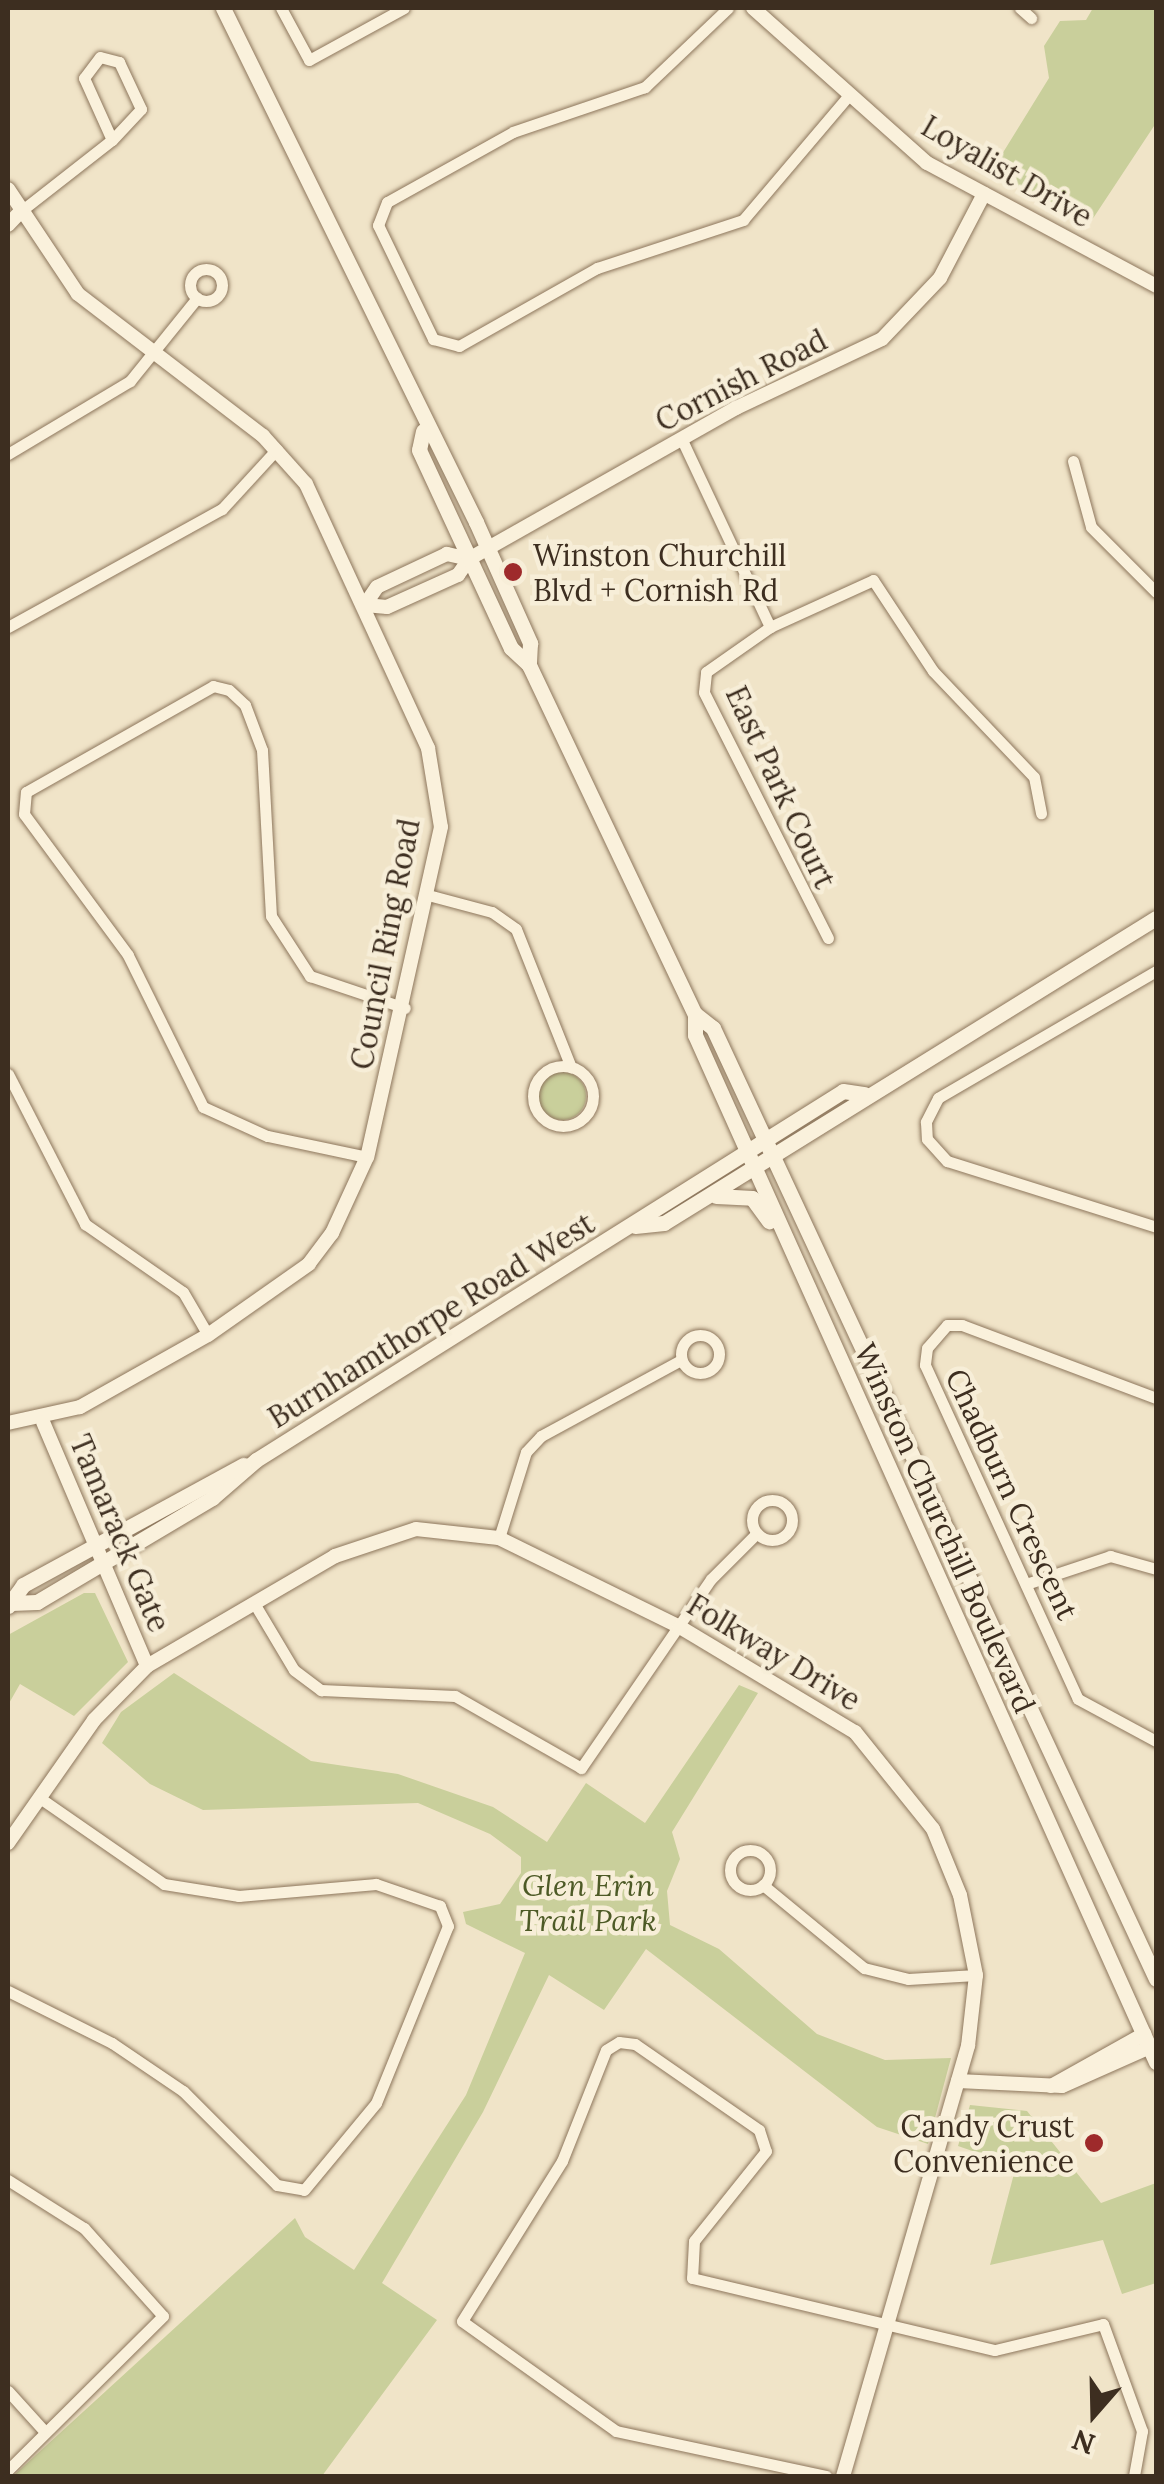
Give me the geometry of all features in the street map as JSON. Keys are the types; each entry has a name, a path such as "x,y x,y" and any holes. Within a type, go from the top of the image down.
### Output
{"main road":[{"name":"Winston Churchill Boulevard","path":"223,8 424,431 488,548 530,643 528,665"},
{"name":"Winston Churchill Boulevard","path":"424,431 419,450 511,648 528,665 695,1014 695,1035 1152,2043"},
{"name":"Burnhamthorpe Road West","path":"635,1226 664,1223 774,1157 865,1094 1156,918"},
{"name":"Winston Churchill Boulevard","path":"695,1014 713,1028 1156,1979"},
{"name":"Burnhamthorpe Road West","path":"10,1604 37,1602 103,1563 256,1460 635,1226 747,1149 842,1091 865,1094"},
{"path":"664,1223 742,1194 760,1205 794,1275 805,1276"},
{"name":"Burnhamthorpe Road West","path":"10,1604 24,1585 94,1542 256,1460"}],"street":[{"path":"281,8 308,60 404,8"},
{"path":"728,8 645,88 513,132 387,202 378,225 433,339 460,346 597,268 743,220 848,96"},
{"name":"Loyalist Drive","path":"753,8 910,152 1156,286"},
{"path":"1020,8 1031,18"},
{"path":"8,224 112,140 140,109 118,62 100,57 84,78 112,140"},
{"name":"Council Ring Road","path":"8,188 78,294 277,450 332,529 439,787 428,894 405,1008 367,1158 353,1198 309,1264 208,1335 43,1422 8,1423"},
{"name":"Cornish Road","path":"365,605 387,608 458,574 469,559 488,548 682,440 902,325 940,278 984,194"},
{"path":"8,454 130,381 197,298"},
{"path":"682,440 770,627"},
{"path":"8,627 222,509 277,450"},
{"path":"1073,461 1090,527 1156,592"},
{"path":"365,605 377,587 447,554 469,559"},
{"name":"East Park Court","path":"828,938 704,692 706,672 770,627 874,580 933,671 1034,777 1041,813"},
{"path":"367,1158 267,1136 203,1107 128,955 24,814 26,792 213,686 229,690 245,705 265,763 271,916 310,976 405,1008"},
{"path":"428,894 492,912 516,929 571,1067 587,1077 592,1104 582,1120 554,1124 539,1114 534,1087 544,1072 571,1067"},
{"path":"1156,970 938,1098 926,1122 927,1139 947,1161 1156,1227"},
{"path":"8,1074 85,1224 184,1292 208,1335"},
{"name":"Chadburn Crescent","path":"1156,1398 979,1330 947,1325 936,1334 925,1365 1078,1699 1156,1742"},
{"path":"499,1538 526,1452 541,1436 681,1360"},
{"name":"Tamarack Gate","path":"43,1422 146,1666"},
{"name":"Folkway Drive","path":"8,1843 146,1666 254,1604 396,1533 499,1538 680,1627 796,1693 884,1758 934,1829 960,1895 976,1975 958,2081 843,2476"},
{"path":"254,1604 294,1670 321,1690 454,1696 581,1768 680,1627 756,1533"},
{"path":"1026,1584 1110,1556 1156,1569"},
{"path":"8,1991 183,2091 277,2185 304,2190 376,2103 448,1926 440,1906 376,1884 239,1896 164,1884 40,1798"},
{"path":"763,1885 864,1968 908,1979 976,1975"},
{"path":"826,2476 616,2431 470,2333 466,2309 562,2161 606,2050 619,2042 636,2044 762,2141 762,2165 688,2254 692,2278 995,2350 1103,2324 1142,2431 1134,2476"},
{"path":"958,2081 1050,2086 1152,2043"},
{"path":"8,2180 84,2228 161,2303 163,2316 8,2470"},
{"path":"8,2392 45,2432"}],"green space":[{"path":"1093,8 1156,8 1156,123 1088,226 991,172 1049,78 1044,46 1060,21 1086,20"},
{"path":"562,1072 579,1079 586,1096 579,1113 562,1120 545,1113 538,1096 545,1079"},
{"path":"84,1593 95,1593 128,1662 74,1716 20,1684 8,1705 8,1635"},
{"name":"Glen Erin Trail Park","path":"174,1673 311,1761 398,1774 493,1807 547,1842 586,1783 645,1823 739,1685 758,1693 672,1832 680,1859 667,1891 670,1925 719,1949 817,2034 885,2060 951,2058 928,2144 877,2127 646,1949 604,2010 549,1975 483,2112 382,2283 437,2320 322,2476 13,2476 295,2218 305,2237 354,2270 466,2095 525,1953 466,1924 463,1912 500,1904 521,1873 521,1857 490,1834 418,1803 203,1810 150,1784 102,1743 121,1712"},
{"path":"970,2105 1027,2111 1101,2203 1156,2183 1156,2283 1122,2294 1103,2240 990,2265 1016,2166 958,2146"}],"place":[{"name":"Winston Churchill Blvd + Cornish Rd","path":"513,572"},
{"name":"Candy Crust Convenience","path":"1094,2143"}]}
